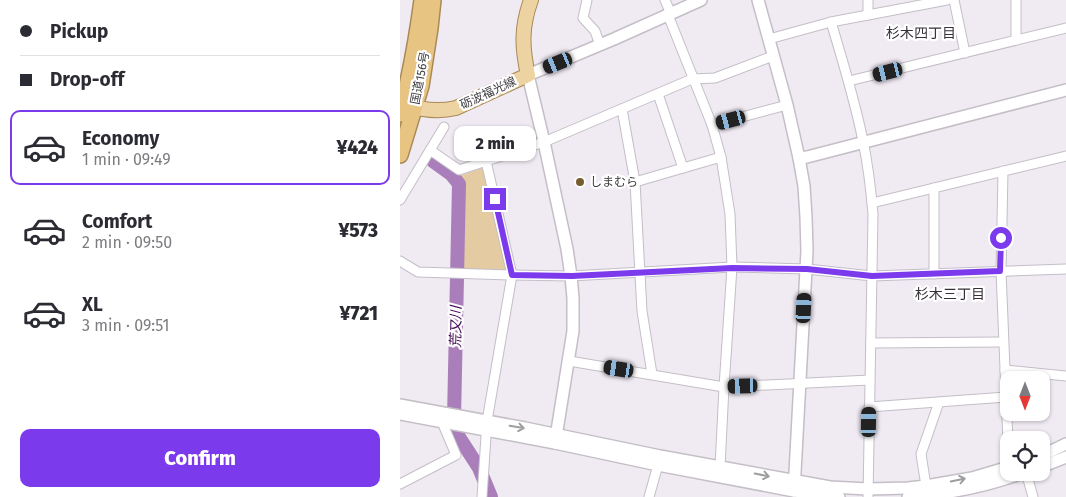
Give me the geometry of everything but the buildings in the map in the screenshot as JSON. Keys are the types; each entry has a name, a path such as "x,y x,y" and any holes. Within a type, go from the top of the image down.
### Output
{"highway":[{"name":"国道156号","path":"422,0 424,27"},
{"name":"国道156号","path":"400,155 406,109 424,27 433,0"}],"main road":[{"name":"砺波福光線","path":"406,109 446,110 456,108 528,75 523,55 522,34 526,12 531,0"}],"street":[{"path":"587,0 583,18 595,31 600,45"},
{"path":"665,0 692,79 712,125 721,157 730,214 732,268 720,467"},
{"path":"556,439 573,330 574,298 567,250 528,75 701,0"},
{"path":"758,0 786,105 804,186 808,251 794,490"},
{"path":"868,0 868,15"},
{"path":"769,38 831,22 947,0"},
{"path":"954,0 965,53"},
{"path":"1016,0 1016,40"},
{"path":"831,22 849,81 864,142 872,203 868,493"},
{"path":"849,81 1066,28"},
{"path":"430,150 459,170 544,142 692,79 714,78 773,56"},
{"path":"799,158 1066,90"},
{"path":"658,94 683,168"},
{"path":"712,125 786,105"},
{"path":"622,109 636,182 642,311 652,374"},
{"path":"400,200 444,127"},
{"path":"872,203 1066,156"},
{"path":"636,182 721,157"},
{"path":"482,497 487,426 512,275 486,161"},
{"path":"1003,171 1000,271 1005,370 1066,376"},
{"path":"934,188 934,274"},
{"path":"400,261 418,272 572,276 732,268 807,269 872,276 1066,269"},
{"path":"870,342 1004,342"},
{"path":"569,361 724,387 870,380"},
{"path":"869,407 1000,397"},
{"path":"926,486 921,454 939,402"},
{"path":"400,405 487,426 720,467 794,490 830,487 868,493 972,478 1000,470"},
{"path":"400,414 442,422 487,426"},
{"path":"400,484 456,455 442,422"},
{"path":"556,439 658,465 839,497"},
{"path":"1050,452 1066,444"},
{"path":"1050,463 1066,457"},
{"path":"648,497 658,465"},
{"path":"908,497 976,487 1000,480"},
{"path":"1028,481 1033,497"}],"shaded area":[{"path":"484,167 510,273 453,271 455,189 451,179"}],"waterway":[{"name":"荒又川","path":"433,161 451,174 459,184 454,418 459,437 479,468 491,497"}],"place":[{"name":"しまむら","path":"580,182"}],"district":[{"name":"杉木四丁目","path":"921,33"},
{"name":"杉木三丁目","path":"950,294"}],"route":[{"path":"495,199 512,275 572,276 732,268 807,269 872,276 1000,271 1001,238"}]}
